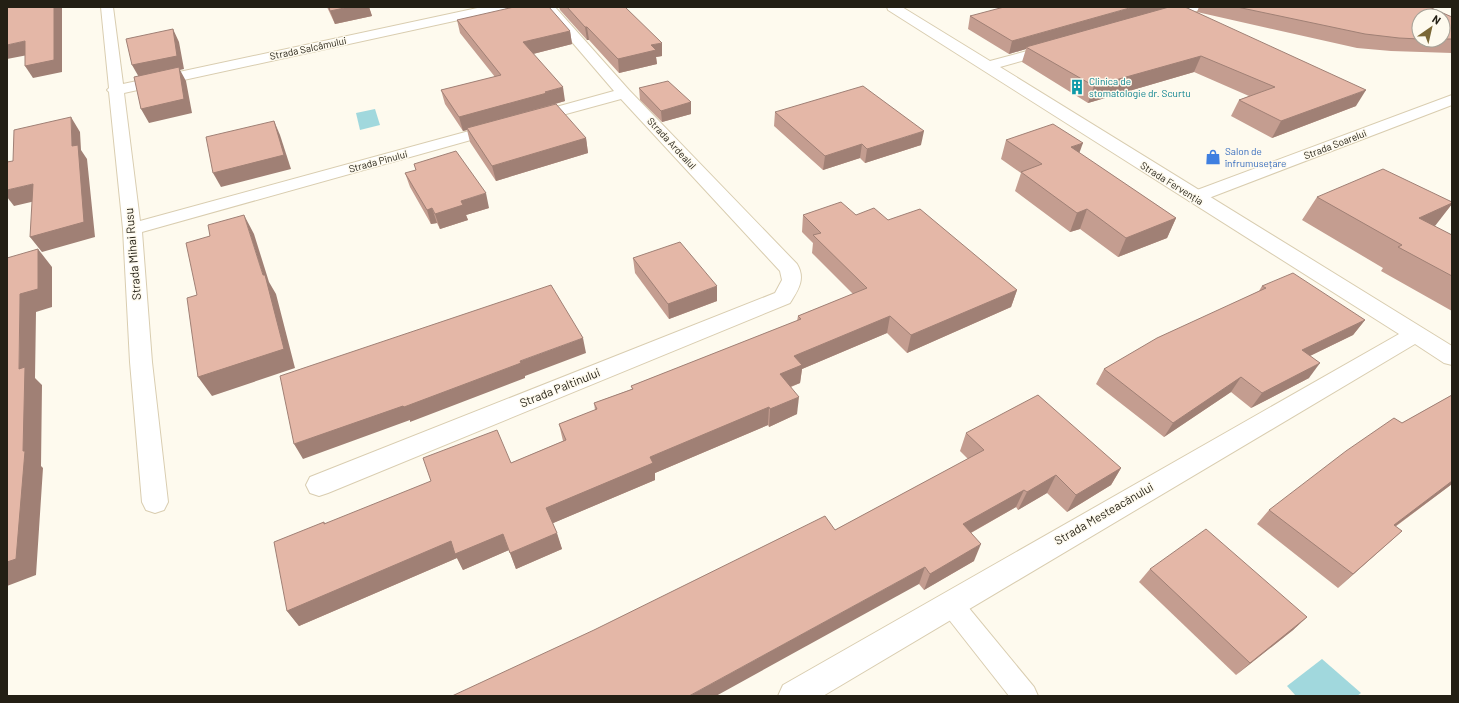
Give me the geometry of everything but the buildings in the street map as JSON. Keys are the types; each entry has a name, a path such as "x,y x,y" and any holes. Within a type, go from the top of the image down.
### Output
{"street":[{"name":"Strada Mihai Rusu","path":"107,7 115,90 132,229 141,362 155,502"},
{"name":"Strada Salcâmului","path":"115,90 500,7"},
{"name":"Strada Ardealul","path":"548,7 624,93 790,269 792,280"},
{"name":"Strada Fervenția","path":"893,7 1452,357"},
{"path":"1149,20 1195,7"},
{"path":"988,66 1064,45"},
{"name":"Strada Pinului","path":"132,229 624,93"},
{"name":"Strada Soarelui","path":"1195,197 1452,100"},
{"name":"Strada Paltinului","path":"318,485 784,298 792,280"},
{"name":"Strada Mesteacănului","path":"794,696 1415,334"}],"lane":[{"path":"950,604 1025,696"}],"water":[{"path":"375,109 380,125 360,130 356,113"},
{"path":"1322,659 1361,693 1357,696 1296,696 1287,686"}],"place":[{"name":"Clinica de stomatologie dr. Scurtu","path":"1077,87"},
{"name":"Salon de înfrumusețare","path":"1213,157"}]}
